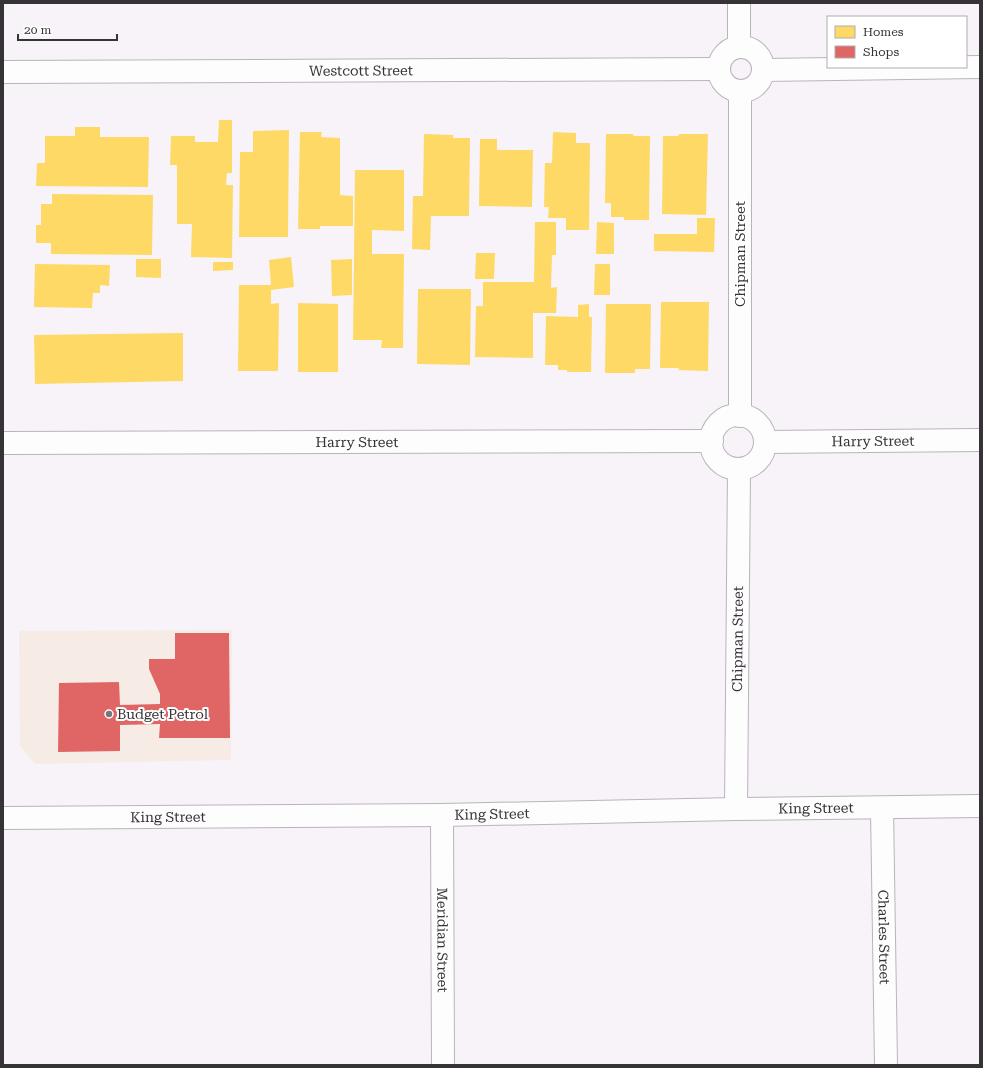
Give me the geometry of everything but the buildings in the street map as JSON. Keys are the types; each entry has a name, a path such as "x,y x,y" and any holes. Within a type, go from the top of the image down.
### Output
{"street":[{"path":"739,3 739,47"},
{"path":"739,47 753,51 762,63 763,70 758,83 747,91 740,92 733,90 722,82 719,76 718,68 727,52 739,47"},
{"path":"967,67 980,67"},
{"name":"Westcott Street","path":"3,72 718,68"},
{"path":"763,70 908,68"},
{"name":"Chipman Street","path":"740,92 740,416"},
{"path":"740,416 747,417 755,421 760,426 764,434 765,442 761,458 755,464 747,468 739,469 730,468 722,464 712,449 712,441 714,432 718,425 724,420 740,416"},
{"name":"Harry Street","path":"765,442 980,440"},
{"name":"Harry Street","path":"3,443 712,441"},
{"name":"Chipman Street","path":"736,809 739,469"},
{"name":"King Street","path":"3,818 442,815 980,806"},
{"name":"Charles Street","path":"882,808 886,1065"},
{"name":"Meridian Street","path":"442,815 443,1065"}],"shaded area":[{"path":"232,630 231,760 35,764 20,746 19,631"}],"place":[{"name":"Budget Petrol","path":"109,714"}]}
